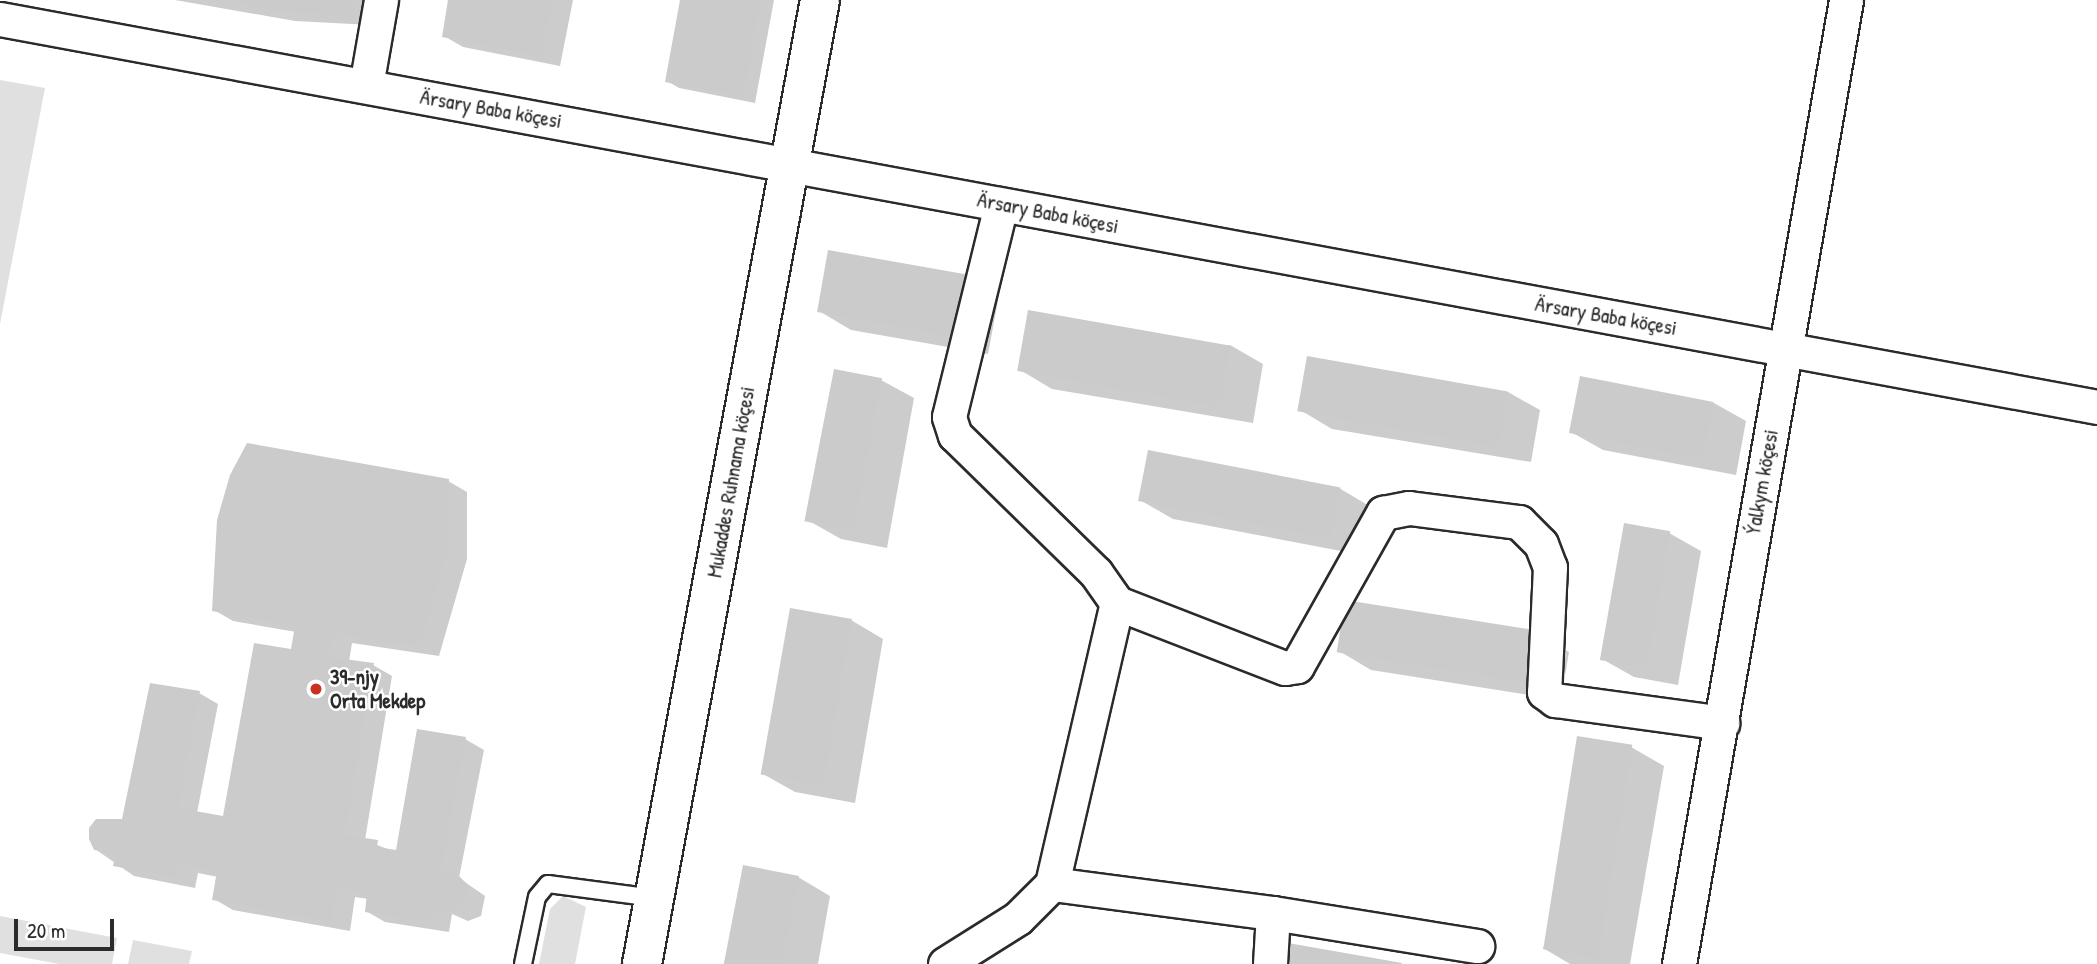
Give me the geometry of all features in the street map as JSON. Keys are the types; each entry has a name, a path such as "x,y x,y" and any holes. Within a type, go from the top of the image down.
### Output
{"street":[{"path":"366,86 381,0"},
{"name":"Mukaddes Ruhnama köçesi","path":"642,964 820,0"},
{"name":"Ýalkym köçesi","path":"1679,964 1846,0"},
{"name":"Ärsary Baba köçesi","path":"0,19 2097,407"},
{"path":"1001,205 949,417 955,435 1096,573 1117,603 1285,668 1297,666 1383,513 1409,508 1519,522 1541,544 1550,567 1544,692 1555,700 1722,723"},
{"path":"945,964 1018,918 1052,884 1117,603"},
{"path":"1052,884 1273,913 1477,946"},
{"path":"1270,964 1273,913"}],"lane":[{"path":"523,964 537,897 548,884 654,898"}],"shaded area":[{"path":"0,80 45,88 0,324"},
{"path":"563,896 586,907 575,964 539,964 550,909"},
{"path":"0,916 117,938 112,964 59,964 0,953"},
{"path":"133,940 192,951 189,964 128,964"}],"building":[{"path":"229,0 355,0 352,15 275,11"},
{"path":"448,0 552,0 541,56 442,37"},
{"path":"680,0 760,0 743,97 665,82"},
{"path":"828,250 967,274 956,337 817,312"},
{"path":"1028,310 1231,346 1220,407 1017,371"},
{"path":"1307,356 1508,391 1498,447 1297,411"},
{"path":"834,369 882,378 853,531 804,521"},
{"path":"1580,376 1714,402 1702,459 1569,433"},
{"path":"247,443 449,479 448,548 420,646 333,633 329,657 374,663 345,835 378,840 377,847 396,850 417,729 466,737 440,874 458,875 467,884 466,897 456,912 440,911 433,905 430,922 365,912 367,893 336,888 331,921 212,900 217,871 179,864 176,878 113,866 116,853 94,850 89,839 89,828 96,819 122,819 150,683 200,691 178,808 223,816 254,643 291,649 295,626 212,611 217,520 230,475"},
{"path":"1148,450 1340,487 1330,538 1138,501"},
{"path":"1624,523 1670,531 1646,668 1600,660"},
{"path":"1345,600 1538,631 1529,683 1337,652"},
{"path":"790,608 852,619 823,785 761,774"},
{"path":"1577,736 1632,745 1599,958 1543,949"},
{"path":"743,865 799,876 782,964 724,964"},
{"path":"1288,943 1402,963 1402,964 1284,964"}],"place":[{"name":"39-njy Orta Mekdep","path":"316,689"}]}
